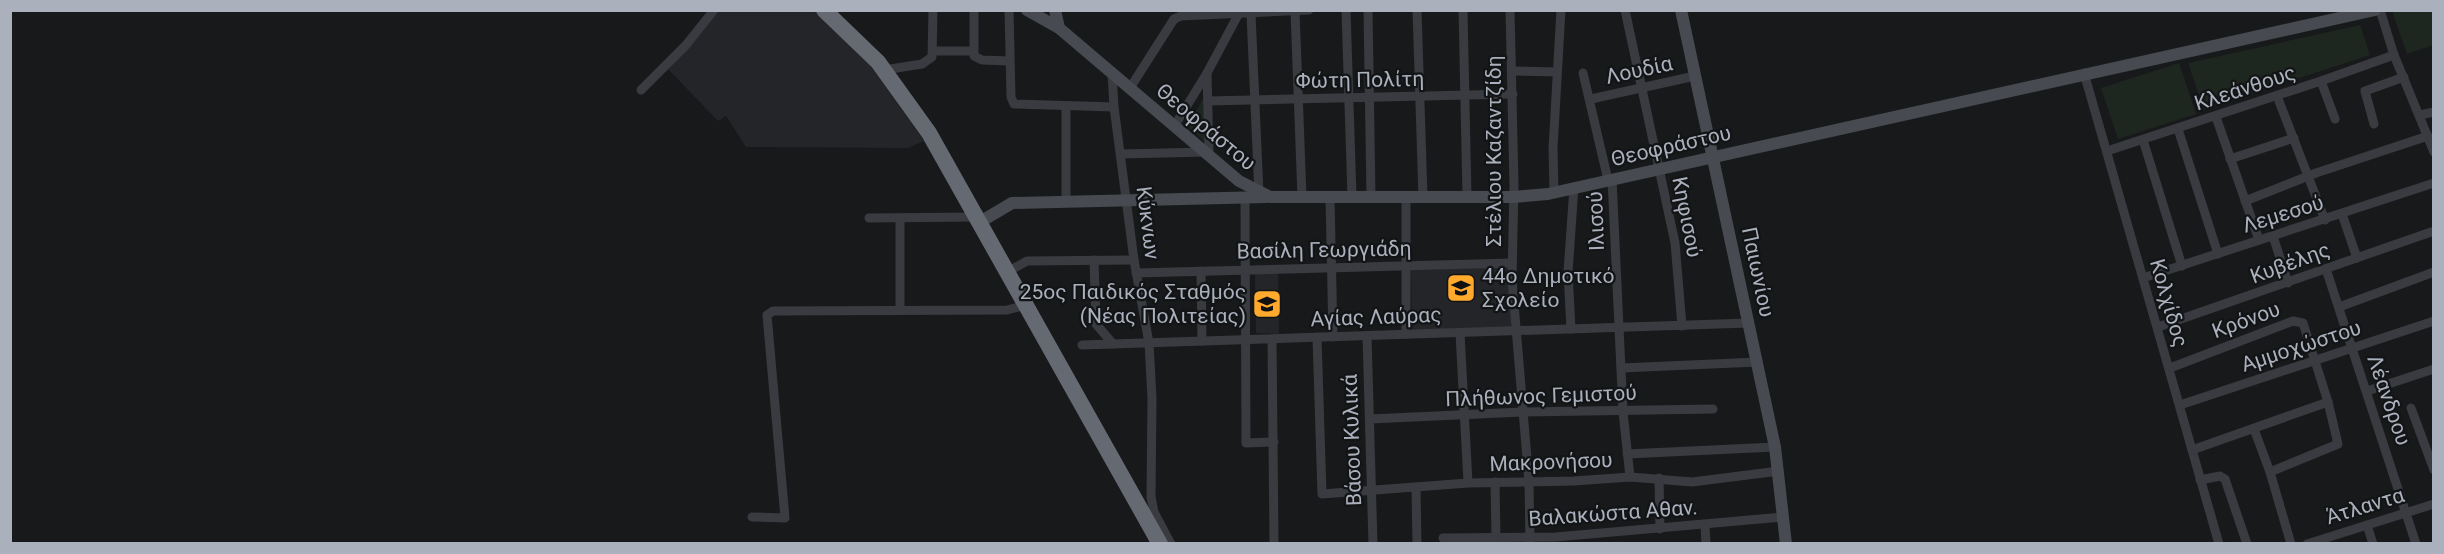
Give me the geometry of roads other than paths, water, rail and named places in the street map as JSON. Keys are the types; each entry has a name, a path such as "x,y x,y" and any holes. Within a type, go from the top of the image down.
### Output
{"highway":[{"path":"824,10 857,40 884,70 929,133 1026,305 1150,515 1160,543"}],"street":[{"path":"641,90 686,45 714,10"},
{"path":"884,70 928,62 934,51 933,10"},
{"path":"974,10 975,55"},
{"path":"1009,10 1011,97 1018,106 1114,107"},
{"name":"Θεοφράστου","path":"1027,10 1059,28 1239,181 1265,195 1302,197 1513,197 1554,192 2375,10"},
{"path":"1055,10 1059,28"},
{"path":"1130,88 1174,19 1181,16 1309,10"},
{"path":"1346,10 1352,197"},
{"path":"1368,10 1371,197"},
{"path":"1417,10 1422,197"},
{"path":"1463,10 1467,197"},
{"name":"Στέλιου Καζαντζίδη","path":"1510,10 1513,71 1512,263 1515,331 1529,482 1530,540"},
{"path":"1554,192 1553,148 1561,10"},
{"name":"Κηφισού","path":"1625,10 1678,259 1682,326"},
{"name":"Παιωνίου","path":"1681,10 1775,447 1786,543"},
{"path":"2380,10 2394,55 2433,152"},
{"path":"1295,11 1302,197"},
{"path":"869,218 978,220 1012,203 1126,202 1245,198 1265,195 1251,14"},
{"path":"1175,125 1208,73 1238,15"},
{"path":"934,51 1010,61"},
{"name":"Κλεάνθους","path":"2107,151 2216,117 2394,55"},
{"path":"1513,71 1557,72"},
{"name":"Κύκνων","path":"1112,73 1126,202 1149,343 1150,515"},
{"path":"1121,154 1208,154 1208,73"},
{"name":"Κολχίδος","path":"2084,73 2219,543"},
{"name":"Ιλισού","path":"1583,74 1610,180 1623,412 1630,477"},
{"name":"Λουδία","path":"1591,99 1695,76"},
{"path":"2374,124 2365,91 2404,77"},
{"path":"2321,81 2335,119"},
{"name":"Φώτη Πολίτη","path":"1208,101 1513,94"},
{"path":"2277,96 2325,220"},
{"path":"1065,107 1065,202"},
{"path":"2420,115 2433,112"},
{"path":"2216,117 2259,240"},
{"path":"2178,129 2218,254"},
{"path":"2245,201 2428,136"},
{"path":"2230,159 2294,138"},
{"path":"2143,140 2182,266"},
{"name":"Λεμεσού","path":"2143,278 2433,183"},
{"path":"1571,329 1568,272 1574,187"},
{"path":"1330,197 1333,337"},
{"path":"1406,197 1406,334"},
{"path":"1245,198 1246,443 1274,442"},
{"path":"2342,214 2356,258"},
{"path":"900,218 900,310"},
{"name":"Κυβέλης","path":"2157,327 2356,258 2433,234"},
{"path":"2273,236 2289,282"},
{"path":"1094,260 1096,324 1113,344"},
{"path":"1007,272 1027,261 1134,260"},
{"name":"Βασίλη Γεωργιάδη","path":"1136,273 1512,263"},
{"name":"Λέανδρου","path":"2326,269 2408,512 2416,543"},
{"path":"1201,271 1202,341"},
{"path":"2339,307 2433,272"},
{"path":"752,517 786,518 767,315 773,311 1007,310 1026,305"},
{"name":"Κρόνου","path":"2170,368 2293,321 2301,321 2314,360"},
{"name":"Αμμοχώστου","path":"2180,405 2433,321"},
{"name":"Αγίας Λαύρας","path":"1082,345 1749,323"},
{"path":"1460,333 1468,483"},
{"name":"Βάσου Κυλικά","path":"1367,336 1373,543"},
{"name":"Μακρονήσου","path":"1317,337 1322,494 1468,483 1630,477 1706,481 1779,471"},
{"path":"1272,339 1274,543"},
{"path":"2270,472 2338,444 2328,402 2314,360"},
{"path":"1622,368 1758,362"},
{"path":"2367,391 2433,370"},
{"path":"2192,450 2328,402"},
{"path":"2411,408 2433,470"},
{"name":"Πλήθωνος Γεμιστού","path":"1370,419 1522,412 1713,409"},
{"path":"2254,429 2270,472 2291,543"},
{"path":"1627,454 1775,447"},
{"path":"2200,480 2220,476 2225,479 2247,543"},
{"path":"1659,478 1660,530"},
{"path":"1495,482 1496,537"},
{"path":"1416,487 1417,543"},
{"name":"Άτλαντα","path":"2307,543 2328,540 2433,504"},
{"path":"1150,515 1171,543"},
{"name":"Βαλακώστα Αθαν.","path":"1443,538 1496,537 1530,540 1784,517"},
{"path":"1705,525 1706,543"},
{"path":"2367,525 2373,543"}],"place":[{"name":"44ο Δημοτικό Σχολείο","path":"1461,288"},
{"name":"25ος Παιδικός Σταθμός (Νέας Πολιτείας)","path":"1267,304"}]}
